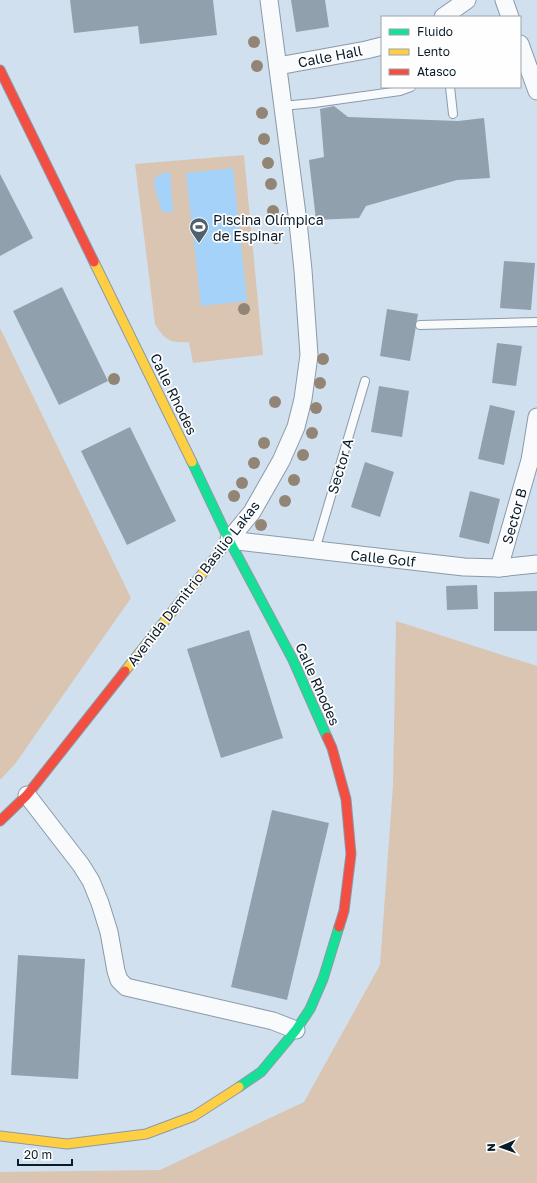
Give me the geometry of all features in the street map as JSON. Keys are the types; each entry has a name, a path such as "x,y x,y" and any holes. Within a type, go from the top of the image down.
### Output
{"street":[{"name":"Avenida Demitrio Basilio Lakas","path":"0,821 27,795 252,512 281,461 293,434 303,399 309,355 298,222 269,0"},
{"path":"444,16 468,0"},
{"path":"504,0 510,16"},
{"name":"Calle Hall","path":"278,66 381,46"},
{"path":"521,47 537,91"},
{"name":"Calle Rhodes","path":"0,70 229,540 293,660 332,748 346,799 351,854 344,911 324,979 310,1009 296,1030 260,1072 194,1116 146,1134 67,1144 0,1136"},
{"name":"Sector B","path":"499,568 530,460 537,417"},
{"name":"Calle Golf","path":"229,540 464,567 499,568 537,564"},
{"path":"27,795 81,865 91,881 109,932 116,971 119,980 126,987 273,1020 296,1030"}],"lane":[{"path":"282,106 400,91 408,88"},
{"path":"450,88 453,114"},
{"path":"420,326 537,322"},
{"name":"Sector A","path":"315,550 365,381"}],"shaded area":[{"name":"Piscina Olímpica de Espinar","path":"244,155 263,355 193,363 189,342 169,340 162,334 155,324 135,164"},
{"path":"0,328 131,598 15,764 0,780"},
{"path":"396,621 537,666 537,1183 0,1183 0,1172 160,1170 304,1102 380,965 393,785"}],"water":[{"path":"233,168 247,301 201,306 186,173"},
{"path":"170,172 173,212 162,212 154,185 155,178 161,174"}],"building":[{"path":"70,0 213,0 217,35 140,44 138,26 74,33"},
{"path":"291,0 325,0 329,27 296,32"},
{"path":"334,106 348,117 458,121 484,118 490,178 457,180 366,206 359,218 316,220 309,160 324,157 320,109"},
{"path":"0,174 33,238 0,256"},
{"path":"504,261 535,263 531,310 500,308"},
{"path":"62,287 108,381 59,405 13,311"},
{"path":"387,309 418,314 410,361 380,356"},
{"path":"497,343 522,346 516,386 492,383"},
{"path":"379,386 409,391 402,437 371,432"},
{"path":"490,405 515,411 504,465 478,459"},
{"path":"130,427 176,521 127,545 81,451"},
{"path":"365,462 394,472 380,517 351,507"},
{"path":"470,491 500,499 489,544 459,537"},
{"path":"477,585 478,609 447,610 446,586"},
{"path":"537,591 537,631 494,631 494,592"},
{"path":"249,630 283,738 221,758 187,649"},
{"path":"272,810 329,823 287,1000 231,987"},
{"path":"18,955 85,959 78,1079 11,1075"}],"traffic: fast":[{"path":"192,462 229,540 293,660 327,737"},
{"path":"239,1087 261,1072 296,1030 310,1009 323,979 339,927"}],"traffic: slow":[{"path":"94,262 192,462"},
{"path":"125,671 229,540"},
{"path":"0,1136 67,1144 146,1134 194,1116 239,1087"}],"traffic: jam":[{"path":"0,70 94,262"},
{"path":"0,821 27,795 125,671"},
{"path":"327,737 332,748 346,799 351,854 344,911 339,927"}],"place":[{"name":"Piscina Olímpica de Espinar","path":"199,244"}]}
